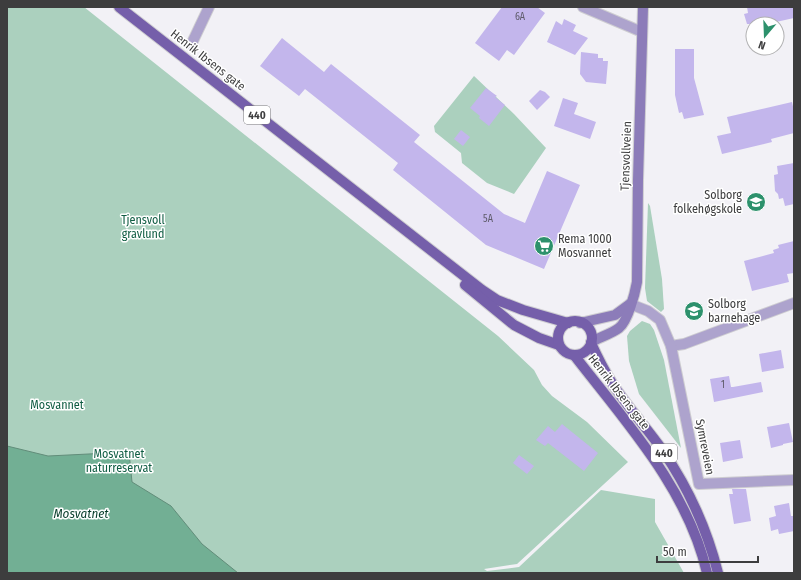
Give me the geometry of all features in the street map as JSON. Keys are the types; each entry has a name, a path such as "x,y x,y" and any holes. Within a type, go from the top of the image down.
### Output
{"main road":[{"name":"Henrik Ibsens gate","path":"119,7 482,290 498,300 523,310 568,323"},
{"name":"Henrik Ibsens gate","path":"394,222 476,295 514,325 534,336 560,345"},
{"name":"440","path":"568,323 574,322 584,325 590,332 591,342"},
{"path":"560,345 558,335 568,323"},
{"name":"Henrik Ibsens gate","path":"591,342 612,383 664,452 688,492 702,521 718,573"},
{"path":"574,355 585,352 591,342"},
{"name":"440","path":"560,345 565,352 574,355"},
{"name":"Henrik Ibsens gate","path":"574,355 644,444 664,474 681,506 695,538 707,573"}],"street":[{"path":"191,45 209,7"},
{"path":"582,7 642,32"},
{"name":"Tjensvollveien","path":"591,342 620,327 628,317 630,304 635,295 637,282 638,180 643,7"},
{"path":"580,323 615,315 630,304 648,311 660,320 671,346 684,344 794,303"},
{"name":"Symreveien","path":"671,346 698,484 794,480"}],"green space":[{"name":"Tjensvoll gravlund","path":"7,7 84,7 498,336 534,370 542,385 552,396 587,422 628,462 517,564 484,569 487,571 519,567 601,490 655,499 655,522 684,573 7,573"},
{"path":"474,76 514,114 546,148 514,194 487,183 462,163 461,153 435,132 434,126"},
{"path":"648,203 650,206 662,279 664,309 661,312 647,301 645,288"},
{"path":"642,321 650,324 654,330 664,360 681,448 639,394 629,361 627,336 630,331"}],"water":[{"name":"Mosvatnet","path":"7,446 48,456 129,452 132,482 171,506 202,544 238,573 7,573"}],"building":[{"path":"502,7 537,7 545,13 514,55 507,50 499,61 475,43"},
{"path":"747,7 794,7 794,18 785,20 785,16 745,16 745,17 744,14 748,13"},
{"path":"564,19 576,25 573,31 588,38 575,55 547,42 556,21 562,25"},
{"path":"282,38 324,72 331,64 420,135 414,142 504,214 525,223 547,171 580,185 544,269 486,245 393,170 398,163 305,89 299,96 260,66"},
{"path":"675,49 694,49 694,78 704,115 684,119 682,112 679,113 675,95"},
{"path":"581,52 598,54 598,58 603,58 603,61 608,61 606,84 586,82 580,74"},
{"path":"486,88 497,96 495,97 505,105 489,126 470,108"},
{"path":"540,90 545,92 550,97 537,110 529,101"},
{"path":"563,98 578,103 574,114 596,122 590,139 554,126"},
{"path":"792,102 794,111 794,133 771,139 772,142 722,154 717,136 731,133 727,117"},
{"path":"461,130 470,137 463,146 454,139"},
{"path":"794,163 794,204 785,206 783,198 779,199 778,194 775,191 774,175 778,174 777,166"},
{"path":"794,241 794,273 787,274 789,282 752,291 744,261 774,253 773,250 779,248 778,245"},
{"path":"781,350 784,368 762,372 759,354"},
{"path":"729,376 731,387 761,382 763,392 714,402 710,379"},
{"path":"789,423 793,442 771,448 767,427"},
{"path":"562,424 598,453 584,471 548,443 545,446 536,440 548,426 555,432"},
{"path":"740,440 743,458 723,462 720,443"},
{"path":"519,455 534,466 527,474 513,463"},
{"path":"732,489 746,489 751,521 734,524 729,494 733,494"},
{"path":"789,503 791,516 794,516 794,531 779,534 778,529 771,531 769,518 776,516 774,506"}],"place":[{"name":"Solborg folkehøgskole","path":"756,202"},
{"name":"Rema 1000 Mosvannet","path":"544,246"},
{"name":"Solborg barnehage","path":"694,311"}],"park label":[{"name":"Mosvannet","path":"57,405"},
{"name":"Mosvatnet naturreservat","path":"119,461"}]}
